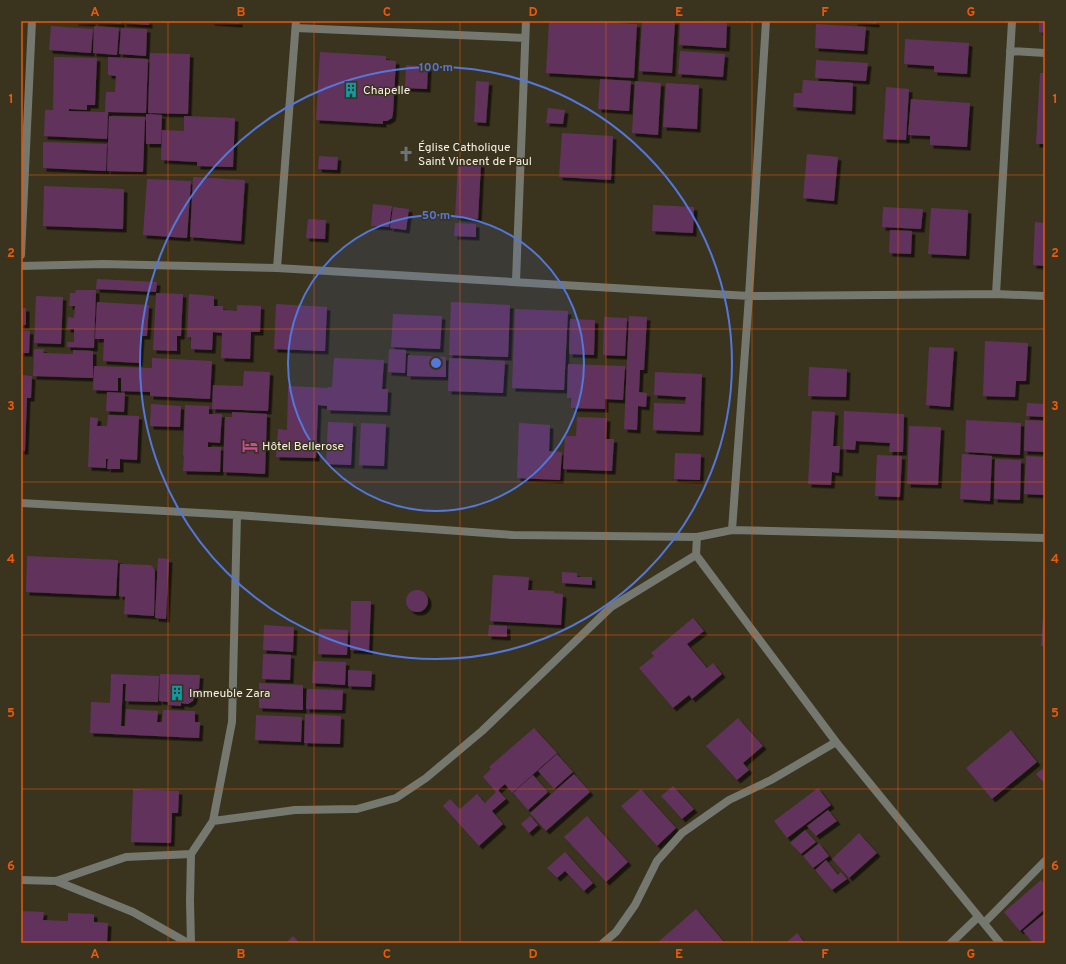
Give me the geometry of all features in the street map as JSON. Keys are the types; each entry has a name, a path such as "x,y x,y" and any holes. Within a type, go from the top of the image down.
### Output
{"street":[{"path":"21,255 32,21"},
{"path":"516,281 526,21"},
{"path":"732,530 749,296 766,21"},
{"path":"996,294 1012,21"},
{"path":"276,268 296,24 525,38"},
{"path":"1010,51 1045,53"},
{"path":"21,266 103,264 276,268 516,281 749,296 996,294 1045,296"},
{"path":"21,503 237,515 513,535 697,537 732,530 1045,538"},
{"path":"191,943 191,854 213,821 232,722 237,515"},
{"path":"697,537 696,555 836,742 1000,943"},
{"path":"213,821 295,810 358,809 396,798 426,778 482,731 611,607 696,555"},
{"path":"603,943 616,932 635,905 657,861 682,833 729,800 771,780 836,742"},
{"path":"56,881 126,857 191,854"},
{"path":"951,943 981,920 1045,860"},
{"path":"21,880 56,881 133,912 188,943"}],"building":[{"path":"92,21 92,23 75,22"},
{"path":"121,21 121,24 95,22"},
{"path":"123,21 149,21 149,25 123,23"},
{"path":"239,21 239,24 211,22"},
{"path":"549,21 588,21 637,24 634,78 546,73"},
{"path":"642,21 675,21 672,73 639,71"},
{"path":"680,21 727,23 726,48 679,45"},
{"path":"876,21 876,24 854,22"},
{"path":"1039,21 1045,21 1045,33 1039,32"},
{"path":"816,24 866,27 864,51 815,48"},
{"path":"51,26 93,29 91,53 49,50"},
{"path":"94,26 119,28 117,55 93,53"},
{"path":"121,28 147,29 146,56 119,54"},
{"path":"905,39 969,43 967,74 934,72 934,66 904,64"},
{"path":"680,51 725,54 723,77 678,74"},
{"name":"Chapelle","path":"320,52 386,56 386,60 396,61 392,118 387,121 383,121 383,124 316,120"},
{"path":"150,53 190,54 188,114 148,113"},
{"path":"54,57 97,58 95,105 87,105 87,110 69,109 69,111 105,112 106,92 115,92 116,76 108,75 108,57 148,59 146,113 108,112 107,139 44,136 45,110 53,110"},
{"path":"816,60 868,63 866,81 815,78"},
{"path":"406,65 428,67 427,89 405,88"},
{"path":"1040,73 1045,73 1045,144 1036,144"},
{"path":"600,79 631,81 629,111 598,109"},
{"path":"803,80 853,83 852,111 793,107 794,93 802,93"},
{"path":"476,81 489,82 486,123 474,122"},
{"path":"635,81 661,83 658,135 632,133"},
{"path":"666,83 699,85 697,129 663,127"},
{"path":"886,87 909,89 906,140 883,139"},
{"path":"911,99 970,103 967,147 930,145 930,136 908,135"},
{"path":"548,108 565,110 563,124 546,123"},
{"path":"146,114 162,115 161,144 146,144"},
{"path":"109,116 145,117 143,172 107,171"},
{"path":"184,116 235,118 233,167 197,166 197,162 161,160 162,130 184,131"},
{"path":"562,133 613,136 611,180 559,177"},
{"path":"43,142 107,144 106,171 43,168"},
{"path":"807,154 838,157 834,201 803,198"},
{"path":"319,156 338,157 337,170 318,169"},
{"path":"458,162 481,164 478,219 455,217"},
{"path":"193,177 245,180 241,241 190,237"},
{"path":"147,179 191,181 187,238 143,235"},
{"path":"44,186 124,189 123,229 43,226"},
{"path":"373,204 392,206 389,227 371,226"},
{"path":"653,205 694,207 693,233 652,231"},
{"path":"393,207 409,209 406,230 390,228"},
{"path":"883,207 923,209 921,229 882,227"},
{"path":"931,208 968,210 966,256 928,254"},
{"path":"308,219 326,220 325,239 306,238"},
{"path":"1035,222 1045,223 1045,266 1033,265"},
{"path":"455,223 476,224 476,237 454,236"},
{"path":"890,230 912,231 911,254 889,253"},
{"path":"97,279 157,282 156,292 96,289"},
{"path":"76,290 96,290 94,348 67,347 67,342 74,342 74,329 67,329 68,317 74,318 75,306 69,306 70,293 75,293"},
{"path":"156,293 183,294 181,336 177,336 177,351 153,350"},
{"path":"189,294 214,296 214,306 223,306 223,310 237,311 237,305 261,306 260,332 251,332 250,359 221,358 222,333 213,332 212,350 191,349 191,337 187,337"},
{"path":"36,296 63,297 61,344 34,343"},
{"path":"97,302 149,305 147,336 141,336 139,363 103,361 104,339 95,339"},
{"path":"451,302 510,305 508,357 449,355"},
{"path":"276,304 327,307 325,351 274,349"},
{"path":"21,308 26,308 26,325 21,325"},
{"path":"515,309 568,311 564,390 512,388"},
{"path":"393,314 442,316 440,349 391,347"},
{"path":"629,316 647,317 644,370 640,370 639,392 647,393 646,407 638,406 637,430 624,429"},
{"path":"604,317 627,318 625,356 603,355"},
{"path":"570,319 595,320 594,355 569,354"},
{"path":"21,330 30,331 29,353 21,353"},
{"path":"985,341 1028,343 1026,381 1016,381 1015,397 983,396"},
{"path":"929,347 954,348 950,407 926,405"},
{"path":"34,349 44,349 43,353 73,354 73,350 93,351 93,378 33,376"},
{"path":"389,349 406,350 405,373 388,372"},
{"path":"408,355 446,357 446,377 407,376"},
{"path":"152,358 212,361 210,399 150,396 150,392 121,391 121,378 118,378 118,391 93,390 94,366 152,368"},
{"path":"334,358 384,360 382,389 388,389 387,412 327,410 327,406 318,405 316,458 276,457 278,429 287,430 288,386 332,387"},
{"path":"449,358 505,361 503,393 448,391"},
{"path":"568,364 625,366 623,400 605,399 605,409 571,408 571,398 567,398"},
{"path":"809,367 847,369 846,397 808,396"},
{"path":"244,371 270,372 268,411 212,409 213,385 243,386"},
{"path":"655,372 702,374 700,432 653,430 654,403 685,404 686,397 654,395"},
{"path":"21,375 32,376 31,398 27,398 25,451 21,451"},
{"path":"107,392 125,393 124,412 106,411"},
{"path":"1027,403 1045,404 1045,417 1026,416"},
{"path":"151,404 181,406 180,427 150,426"},
{"path":"185,405 209,406 209,414 222,414 220,443 208,442 208,447 221,447 220,472 183,471"},
{"path":"812,411 835,412 833,446 840,446 839,473 832,472 831,485 808,484"},
{"path":"844,411 904,414 903,452 889,452 890,443 856,441 855,450 843,449"},
{"path":"232,412 267,414 265,474 223,472 225,417 232,417"},
{"path":"108,415 139,416 137,460 120,459 120,469 107,469 108,459 106,459 106,468 88,467 90,417 98,418 97,426 107,426"},
{"path":"577,417 607,418 606,439 614,439 612,471 563,469 565,436 576,436"},
{"path":"966,420 1021,423 1020,455 965,452"},
{"path":"1025,420 1045,421 1045,452 1024,451"},
{"path":"328,422 353,423 351,465 326,464"},
{"path":"361,423 386,424 384,466 359,465"},
{"path":"519,423 550,425 549,451 562,452 560,480 517,478"},
{"path":"909,426 941,427 938,485 907,484"},
{"path":"675,453 701,454 700,480 674,479"},
{"path":"962,454 992,456 990,501 960,499"},
{"path":"877,455 902,456 900,497 875,496"},
{"path":"1026,456 1045,457 1045,495 1024,494"},
{"path":"995,459 1021,460 1020,500 994,499"},
{"path":"27,556 118,560 116,596 26,592"},
{"path":"158,558 169,559 166,619 155,618"},
{"path":"120,564 151,565 155,570 154,616 124,614 125,597 119,596"},
{"path":"562,572 577,573 577,577 592,577 592,585 562,583"},
{"path":"493,575 529,577 528,590 554,591 554,593 563,594 561,625 490,621"},
{"path":"417,590 421,591 427,597 427,605 421,611 417,612 413,611 407,605 406,601 407,597 413,591"},
{"path":"1044,600 1045,646 1041,646"},
{"path":"351,601 371,601 369,651 350,650"},
{"path":"693,618 704,631 687,644 707,668 713,663 722,674 692,699 689,695 673,708 639,668 654,656 651,653"},
{"path":"264,625 294,627 293,652 263,650"},
{"path":"489,625 507,626 507,637 488,636"},
{"path":"319,629 348,630 347,655 318,654"},
{"path":"263,654 291,655 290,680 262,679"},
{"path":"313,661 346,662 345,685 312,683"},
{"path":"348,670 372,671 371,687 348,686"},
{"path":"111,674 159,676 158,702 125,701 126,684 123,684 121,726 125,726 126,709 158,711 157,722 162,722 163,710 195,711 195,722 200,722 199,738 90,733 91,702 110,703"},
{"name":"Immeuble Zara","path":"160,674 200,675 199,689 196,689 193,701 188,704 181,703 181,706 168,705 168,702 159,701"},
{"path":"259,683 303,685 303,710 259,708"},
{"path":"307,689 343,690 342,710 306,709"},
{"path":"305,714 341,716 340,744 304,743"},
{"path":"256,715 302,717 301,742 255,740"},
{"path":"738,718 763,746 743,763 749,770 737,780 706,746"},
{"path":"534,728 557,753 512,793 505,784 498,790 506,799 492,811 503,824 479,846 443,806 450,799 460,809 477,794 485,803 496,792 483,777 491,769 489,767"},
{"path":"1011,730 1037,762 992,799 966,768"},
{"path":"557,754 573,772 554,789 538,771"},
{"path":"1042,769 1045,772 1045,784 1036,774"},
{"path":"574,774 590,792 546,831 530,813"},
{"path":"533,775 548,792 528,810 513,793"},
{"path":"673,786 694,809 682,819 661,796"},
{"path":"818,788 831,805 787,838 774,821"},
{"path":"133,789 179,791 178,813 172,813 171,843 131,842"},
{"path":"641,789 676,828 657,846 621,806"},
{"path":"828,810 837,821 816,836 807,826"},
{"path":"530,816 538,825 529,833 521,824"},
{"path":"587,816 628,862 606,882 564,837"},
{"path":"805,830 816,842 801,854 790,843"},
{"path":"859,833 877,853 849,878 832,859"},
{"path":"819,843 829,856 813,868 803,856"},
{"path":"565,852 593,883 584,891 565,871 557,878 547,868"},
{"path":"826,860 838,875 841,872 847,879 832,890 815,870"},
{"path":"1041,880 1045,884 1045,909 1020,931 1004,912"},
{"path":"696,909 725,943 657,943"},
{"path":"21,911 44,912 43,920 68,921 68,913 94,914 94,922 108,923 107,943 21,943"},
{"path":"1045,913 1045,943 1033,943 1023,931"},
{"path":"797,933 805,943 786,943"},
{"path":"293,936 300,943 286,943"}],"place":[{"name":"Chapelle","path":"351,90"},
{"name":"Église Catholique Saint Vincent de Paul","path":"406,154"},
{"name":"Hôtel Bellerose","path":"250,446"},
{"name":"Immeuble Zara","path":"177,693"}]}
